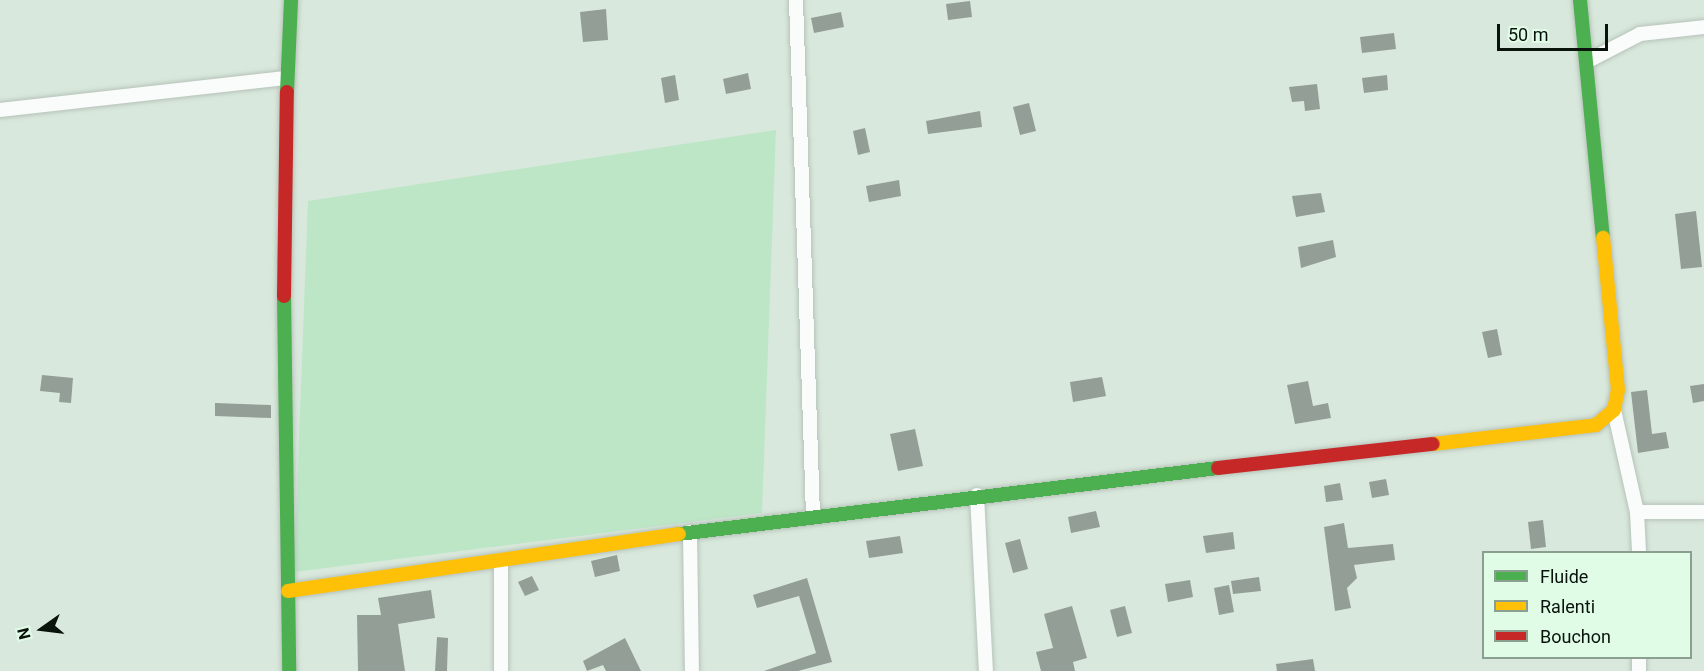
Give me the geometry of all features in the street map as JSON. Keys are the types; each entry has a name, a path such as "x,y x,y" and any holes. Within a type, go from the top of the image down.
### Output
{"street":[{"path":"289,671 285,78 291,0"},
{"path":"796,0 813,515"},
{"path":"1580,0 1618,390 1614,410 1637,512 1639,551"},
{"path":"1586,62 1640,34 1704,27"},
{"path":"0,110 285,78"},
{"path":"288,591 813,515 1566,430 1596,425 1614,410"},
{"path":"977,495 986,671"},
{"path":"1637,512 1704,512"},
{"path":"690,532 692,671"},
{"path":"501,560 501,671"}],"green space":[{"path":"776,130 762,513 294,572 308,201"}],"building":[{"path":"970,1 972,17 948,20 946,4"},
{"path":"606,9 608,40 583,42 580,12"},
{"path":"841,12 844,27 814,33 811,18"},
{"path":"1394,33 1396,49 1362,53 1360,37"},
{"path":"748,73 751,89 726,94 723,79"},
{"path":"675,75 679,100 665,103 661,78"},
{"path":"1387,75 1388,90 1364,93 1362,78"},
{"path":"1317,84 1320,109 1305,111 1304,101 1292,102 1289,87"},
{"path":"1029,103 1036,131 1020,135 1013,107"},
{"path":"980,111 982,127 928,134 926,121"},
{"path":"865,128 870,152 858,155 853,131"},
{"path":"899,180 901,196 869,202 866,186"},
{"path":"1321,193 1325,212 1296,217 1292,196"},
{"path":"1696,211 1702,267 1681,269 1675,214"},
{"path":"1333,240 1336,257 1301,268 1298,247"},
{"path":"1497,329 1502,355 1488,358 1482,332"},
{"path":"42,375 73,378 71,403 59,402 60,393 40,391"},
{"path":"1102,377 1106,396 1073,402 1070,382"},
{"path":"1308,381 1313,406 1328,403 1331,418 1295,424 1287,385"},
{"path":"1704,384 1704,401 1693,403 1690,386"},
{"path":"1647,390 1652,434 1666,432 1669,448 1638,453 1631,392"},
{"path":"215,403 271,405 271,418 215,416"},
{"path":"915,429 923,466 898,471 890,434"},
{"path":"1386,479 1389,495 1372,498 1369,482"},
{"path":"1340,483 1343,500 1326,502 1324,486"},
{"path":"1096,511 1100,527 1071,533 1068,517"},
{"path":"1543,520 1546,547 1531,549 1528,522"},
{"path":"1344,523 1348,548 1393,544 1395,560 1354,565 1357,578 1347,588 1351,608 1335,611 1324,527"},
{"path":"1233,532 1235,549 1206,553 1203,536"},
{"path":"900,536 903,553 869,558 866,541"},
{"path":"1020,539 1028,569 1013,573 1005,543"},
{"path":"617,555 620,571 595,577 591,561"},
{"path":"532,576 539,590 525,596 518,582"},
{"path":"1259,577 1261,591 1233,594 1231,581"},
{"path":"807,578 832,662 798,671 764,671 816,653 799,596 757,608 753,595"},
{"path":"1190,580 1193,597 1168,602 1165,584"},
{"path":"1229,585 1234,612 1219,615 1214,588"},
{"path":"431,590 435,618 398,624 405,671 358,671 357,615 381,615 378,598"},
{"path":"1072,606 1087,658 1073,662 1075,671 1041,671 1036,652 1053,648 1044,614"},
{"path":"1125,606 1132,633 1117,637 1110,610"},
{"path":"437,637 448,638 447,671 435,671"},
{"path":"625,638 641,671 606,671 603,665 587,671 583,661"},
{"path":"1313,659 1315,671 1277,671 1276,664"}],"traffic: fast":[{"path":"287,92 291,0"},
{"path":"1580,0 1603,238"},
{"path":"284,296 289,671"},
{"path":"679,534 1218,468"}],"traffic: slow":[{"path":"1433,444 1596,425 1614,410 1618,390 1603,238"},
{"path":"288,591 679,534"}],"traffic: jam":[{"path":"284,296 287,92"},
{"path":"1218,468 1433,444"}]}
